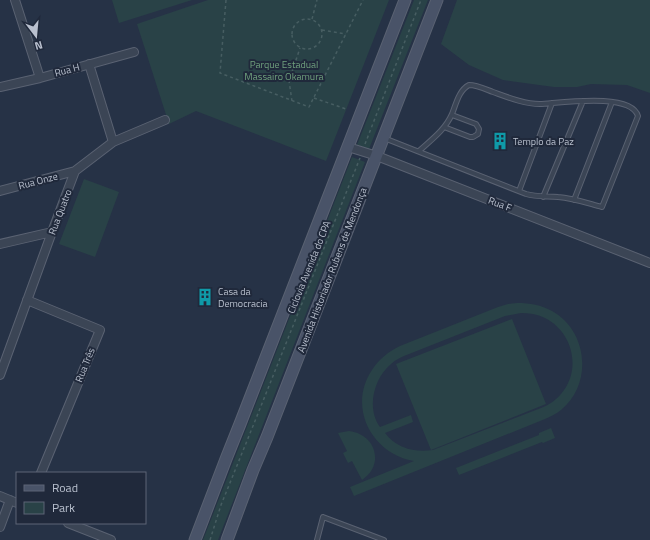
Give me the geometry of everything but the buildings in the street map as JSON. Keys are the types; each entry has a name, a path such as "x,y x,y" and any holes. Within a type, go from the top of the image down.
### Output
{"main road":[{"path":"195,540 405,0"},
{"name":"Avenida Historiador Rubens de Mendonça","path":"227,540 437,0"}],"street":[{"path":"15,0 40,78"},
{"name":"Rua H","path":"0,87 40,78 134,52"},
{"path":"89,64 113,142"},
{"path":"75,171 113,142 165,120"},
{"name":"Rua F","path":"348,147 377,156 650,263"},
{"name":"Rua Onze","path":"0,191 75,171"},
{"name":"Rua Quatro","path":"0,375 75,171"},
{"path":"0,244 52,232"},
{"name":"Rua Três","path":"27,300 100,330 41,472"},
{"path":"0,496 14,502 0,527"},
{"path":"71,524 111,540"}],"lane":[{"path":"384,138 518,191 534,196 558,197 602,207 638,116 637,112 632,108 621,103 583,101 538,104 511,99 478,86 469,85 462,90 452,115 444,127 418,151"},
{"path":"543,197 583,101"},
{"path":"574,200 612,102"},
{"path":"518,191 552,103"},
{"path":"444,127 473,138 478,134 479,129 476,124 452,115"},
{"path":"318,540 323,517 384,540"}],"path":[{"path":"226,0 220,73 309,107 363,0"},
{"path":"312,19 317,0"},
{"name":"Ciclovia Avenida do CPA","path":"210,540 221,505 421,0"},
{"path":"312,19 320,25 322,30 321,40 315,48 300,48 293,41 292,31 294,26 297,22 302,20 312,19"},
{"path":"322,30 346,34"},
{"path":"292,101 289,81 300,48"},
{"path":"314,98 346,109"}],"green space":[{"path":"112,0 192,0 119,23"},
{"name":"Parque Estadual Massairo Okamura","path":"208,0 389,0 326,161 196,111 169,124 137,24"},
{"path":"414,0 428,0 369,149 357,145"},
{"path":"457,0 650,0 650,93 627,85 591,84 577,87 554,87 503,80 469,65 441,44"},
{"path":"352,157 365,162 218,540 203,540"},
{"path":"84,179 119,192 95,257 59,244"},
{"path":"508,304 531,304 548,309 564,320 573,331 579,344 582,358 582,373 578,386 571,399 561,410 545,419 354,496 350,487 414,461 399,457 386,449 376,439 368,427 363,413 362,399 365,384 378,362 384,356 400,346","holes":["521,313 536,315 555,324 568,342 573,363 571,374 567,384 557,398 544,407 433,450 413,450 400,446 389,438 385,433 413,422 411,415 380,427 376,419 373,411 376,385 380,377 391,364 404,356 505,316"]},
{"path":"512,319 546,404 431,450 396,364"},
{"path":"551,428 555,438 459,475 456,468 539,435 539,433"},
{"path":"349,431 358,433 366,438 374,451 375,459 373,466 369,474 362,480 352,461 348,463 343,453 347,451 338,433"}],"place":[{"name":"Templo da Paz","path":"500,141"},
{"name":"Casa da Democracia","path":"205,297"}]}
